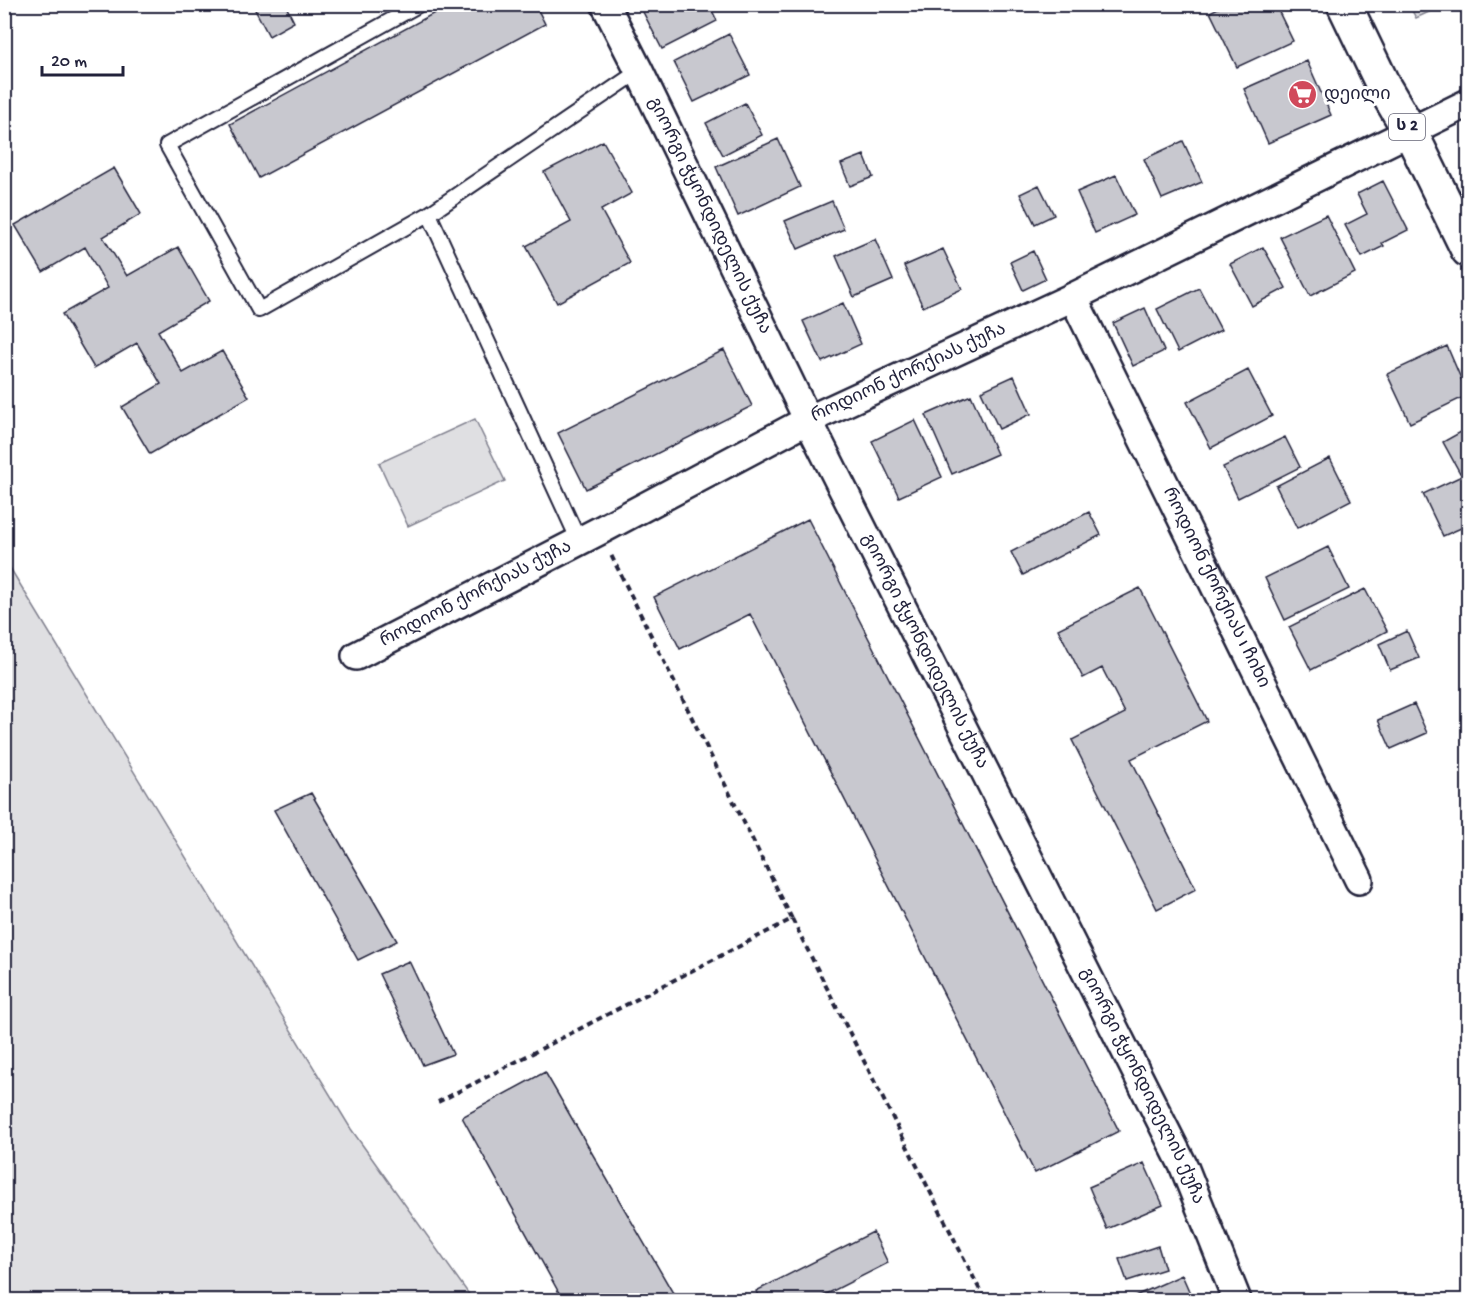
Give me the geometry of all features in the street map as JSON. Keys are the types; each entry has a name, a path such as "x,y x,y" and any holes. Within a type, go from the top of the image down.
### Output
{"highway":[{"name":"ს 2","path":"1344,4 1468,250"}],"street":[{"name":"გიორგი ჭყონდიდელის ქუჩა","path":"604,4 639,71 808,420 1184,1167 1237,1300"},
{"name":"როდიონ ქორქიას ქუჩა","path":"356,656 808,420 1073,297 1468,103"},
{"name":"როდიონ ქორქიას I ჩიხი","path":"1073,297 1359,880"}],"lane":[{"path":"420,4 167,145 259,310 429,213 639,71"},
{"path":"429,213 589,536"}],"path":[{"path":"589,536 792,919 985,1300"},
{"path":"438,1102 792,919"}],"shaded area":[{"path":"1409,5 1444,5 1416,18"},
{"path":"475,419 505,481 408,526 379,463"},
{"path":"4,558 351,1129 473,1300 5,1300"}],"building":[{"path":"252,4 285,4 294,22 269,36"},
{"path":"451,4 535,4 545,24 259,178 230,124"},
{"path":"648,4 709,4 717,21 662,49 641,8"},
{"path":"1226,4 1275,4 1293,41 1237,67 1210,12"},
{"path":"729,34 750,75 694,102 674,62"},
{"path":"1307,61 1331,115 1268,143 1244,89"},
{"path":"745,103 762,135 723,155 706,123"},
{"path":"778,139 800,187 738,216 716,167"},
{"path":"603,141 632,193 601,210 630,263 557,303 526,246 571,222 544,172"},
{"path":"1183,141 1202,182 1162,199 1144,159"},
{"path":"864,155 873,177 850,186 841,164"},
{"path":"114,168 141,214 103,237 127,276 178,247 209,301 158,331 183,373 222,351 249,397 150,454 122,407 161,384 137,343 94,368 62,314 108,288 85,247 43,272 15,225"},
{"path":"1116,175 1135,215 1095,233 1077,192"},
{"path":"1383,181 1408,230 1382,243 1384,246 1362,257 1345,225 1367,214 1357,194"},
{"path":"1039,185 1054,215 1035,224 1020,194"},
{"path":"832,201 844,229 798,249 785,221"},
{"path":"1326,215 1355,273 1310,296 1280,237"},
{"path":"875,239 893,280 854,297 836,256"},
{"path":"1263,247 1286,288 1252,306 1230,264"},
{"path":"943,249 962,289 923,307 904,266"},
{"path":"1033,251 1046,279 1023,290 1010,262"},
{"path":"1199,288 1221,330 1178,352 1157,309"},
{"path":"843,303 861,344 822,362 803,321"},
{"path":"1145,308 1164,351 1133,366 1113,323"},
{"path":"1447,346 1468,395 1410,423 1387,374"},
{"path":"724,350 752,406 586,489 558,433"},
{"path":"1248,370 1272,416 1211,448 1187,402"},
{"path":"1014,376 1031,414 999,429 981,391"},
{"path":"971,395 997,454 952,474 926,415"},
{"path":"915,420 942,477 899,497 872,441"},
{"path":"1468,428 1468,469 1460,473 1443,442"},
{"path":"1285,437 1300,467 1238,498 1223,467"},
{"path":"1330,458 1351,500 1297,528 1276,486"},
{"path":"1468,473 1468,525 1443,536 1423,494"},
{"path":"1089,512 1101,535 1023,575 1011,552"},
{"path":"808,519 1119,1131 1035,1173 750,614 680,649 654,597"},
{"path":"1328,547 1349,589 1285,620 1265,578"},
{"path":"1140,588 1207,721 1131,759 1196,889 1157,909 1072,740 1125,713 1102,668 1083,678 1058,629"},
{"path":"1365,589 1387,631 1311,670 1289,627"},
{"path":"1407,631 1419,658 1390,670 1379,644"},
{"path":"1414,704 1427,733 1391,749 1378,720"},
{"path":"311,793 397,941 358,960 274,810"},
{"path":"409,961 453,1054 423,1065 379,974"},
{"path":"545,1072 677,1300 563,1300 462,1117"},
{"path":"1144,1163 1163,1205 1107,1229 1089,1187"},
{"path":"873,1232 888,1263 815,1300 760,1300 756,1291"},
{"path":"1158,1246 1165,1269 1127,1281 1119,1259"},
{"path":"1182,1275 1193,1300 1126,1300"}],"place":[{"name":"დეილი","path":"1303,95"}]}
